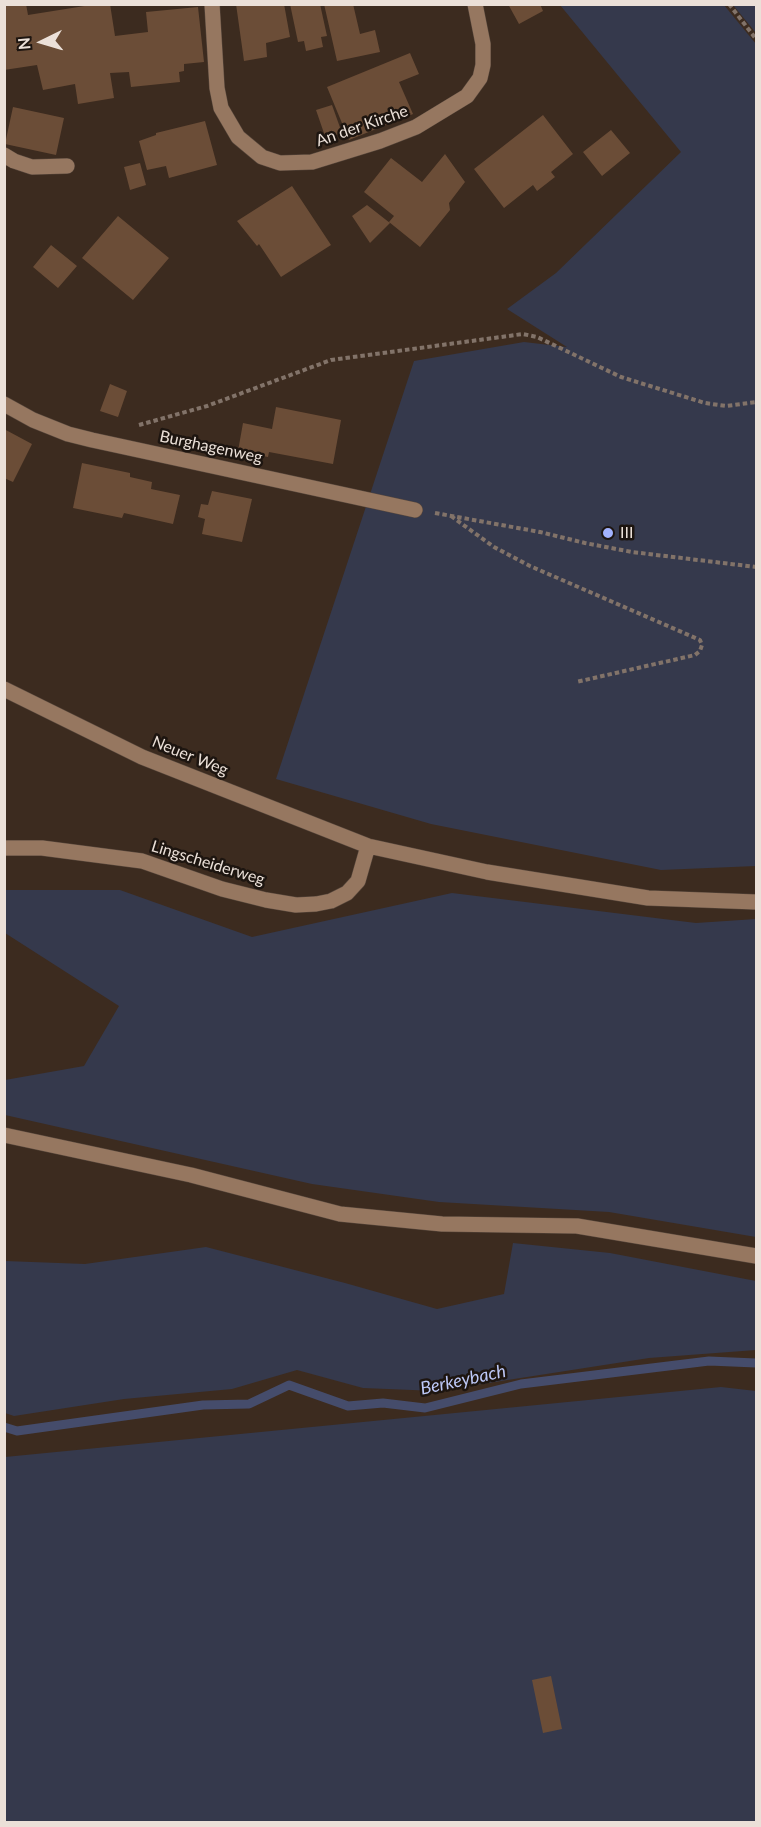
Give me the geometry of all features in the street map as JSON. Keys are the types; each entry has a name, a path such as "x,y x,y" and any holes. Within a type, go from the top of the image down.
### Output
{"street":[{"name":"An der Kirche","path":"212,4 217,88 221,108 238,137 262,158 280,163 312,162 380,141 416,127 467,96 480,78 483,65 483,44 475,4"},
{"path":"4,155 32,167 67,166"},
{"name":"Burghagenweg","path":"4,404 33,420 68,434 415,510"},
{"name":"Neuer Weg","path":"4,688 142,757 368,846 487,872 648,898 756,902"},
{"name":"Lingscheiderweg","path":"4,848 42,848 142,861 222,889 296,905 331,901 347,893 358,880 368,846"},
{"path":"4,1135 191,1175 340,1214 442,1224 577,1226 756,1256"}],"path":[{"path":"729,4 756,39"},
{"path":"136,426 207,405 331,360 523,334 537,337 621,377 705,403 726,406 756,402"},
{"path":"415,510 540,532 632,552 756,567"},
{"path":"451,516 494,547 531,567 700,640 702,645 700,651 695,655 576,681"}],"shaded area":[{"path":"560,5 724,5 756,44 756,866 661,870 431,824 276,779 414,361 524,342 567,347 507,309 556,273 681,152"},
{"path":"733,5 756,5 756,33"},
{"path":"5,890 120,890 252,937 452,893 696,923 756,919 756,1237 609,1212 439,1202 312,1184 5,1115 5,1080 84,1066 119,1006 5,933"},
{"path":"513,1243 610,1253 756,1281 756,1350 649,1358 437,1391 363,1388 297,1370 232,1389 124,1399 14,1416 5,1413 5,1261 85,1264 206,1247 437,1309 504,1294"},
{"path":"721,1387 756,1391 756,1822 5,1822 5,1457"}],"building":[{"path":"4,4 26,4 28,15 110,4 115,36 148,32 146,12 198,7 204,62 184,64 184,71 179,72 180,82 131,87 129,72 110,73 114,98 78,104 75,84 43,90 37,65 4,70"},
{"path":"236,4 284,4 290,37 266,43 267,57 244,61"},
{"path":"290,4 320,4 327,36 321,37 323,47 306,51 304,41 298,42"},
{"path":"324,4 353,4 360,34 375,30 380,52 337,61"},
{"path":"508,4 540,4 543,11 519,24"},
{"path":"410,53 419,74 399,82 413,114 349,140 327,87"},
{"path":"332,105 342,133 326,139 316,110"},
{"path":"13,107 64,118 56,155 5,144"},
{"path":"543,115 573,154 551,172 555,177 537,191 533,185 504,208 474,169"},
{"path":"205,121 217,165 169,178 166,166 147,170 139,141 156,135 156,133"},
{"path":"611,130 630,153 602,176 583,152"},
{"path":"445,154 465,182 449,203 450,210 420,247 389,222 394,216 364,192 391,158 422,182"},
{"path":"140,163 146,185 130,190 124,167"},
{"path":"292,186 331,245 281,277 259,244 257,246 237,221"},
{"path":"367,205 390,223 370,243 352,216"},
{"path":"118,216 169,258 133,300 82,258"},
{"path":"51,245 77,266 58,288 33,267"},
{"path":"110,384 127,391 118,417 100,411"},
{"path":"276,407 341,420 333,464 269,452 268,457 238,451 243,423 272,429"},
{"path":"4,429 32,444 13,482 4,478"},
{"path":"82,463 130,473 130,477 152,482 151,489 180,495 173,524 124,513 122,518 73,508"},
{"path":"212,491 252,499 242,542 202,534 205,519 198,517 201,504 208,505"},
{"path":"551,1676 562,1729 543,1733 532,1680"}],"waterway":[{"name":"Berkeybach","path":"4,1427 17,1431 203,1405 249,1404 289,1385 348,1406 383,1403 425,1408 521,1384 709,1361 756,1363"}],"place":[{"name":"III","path":"608,533"}]}
